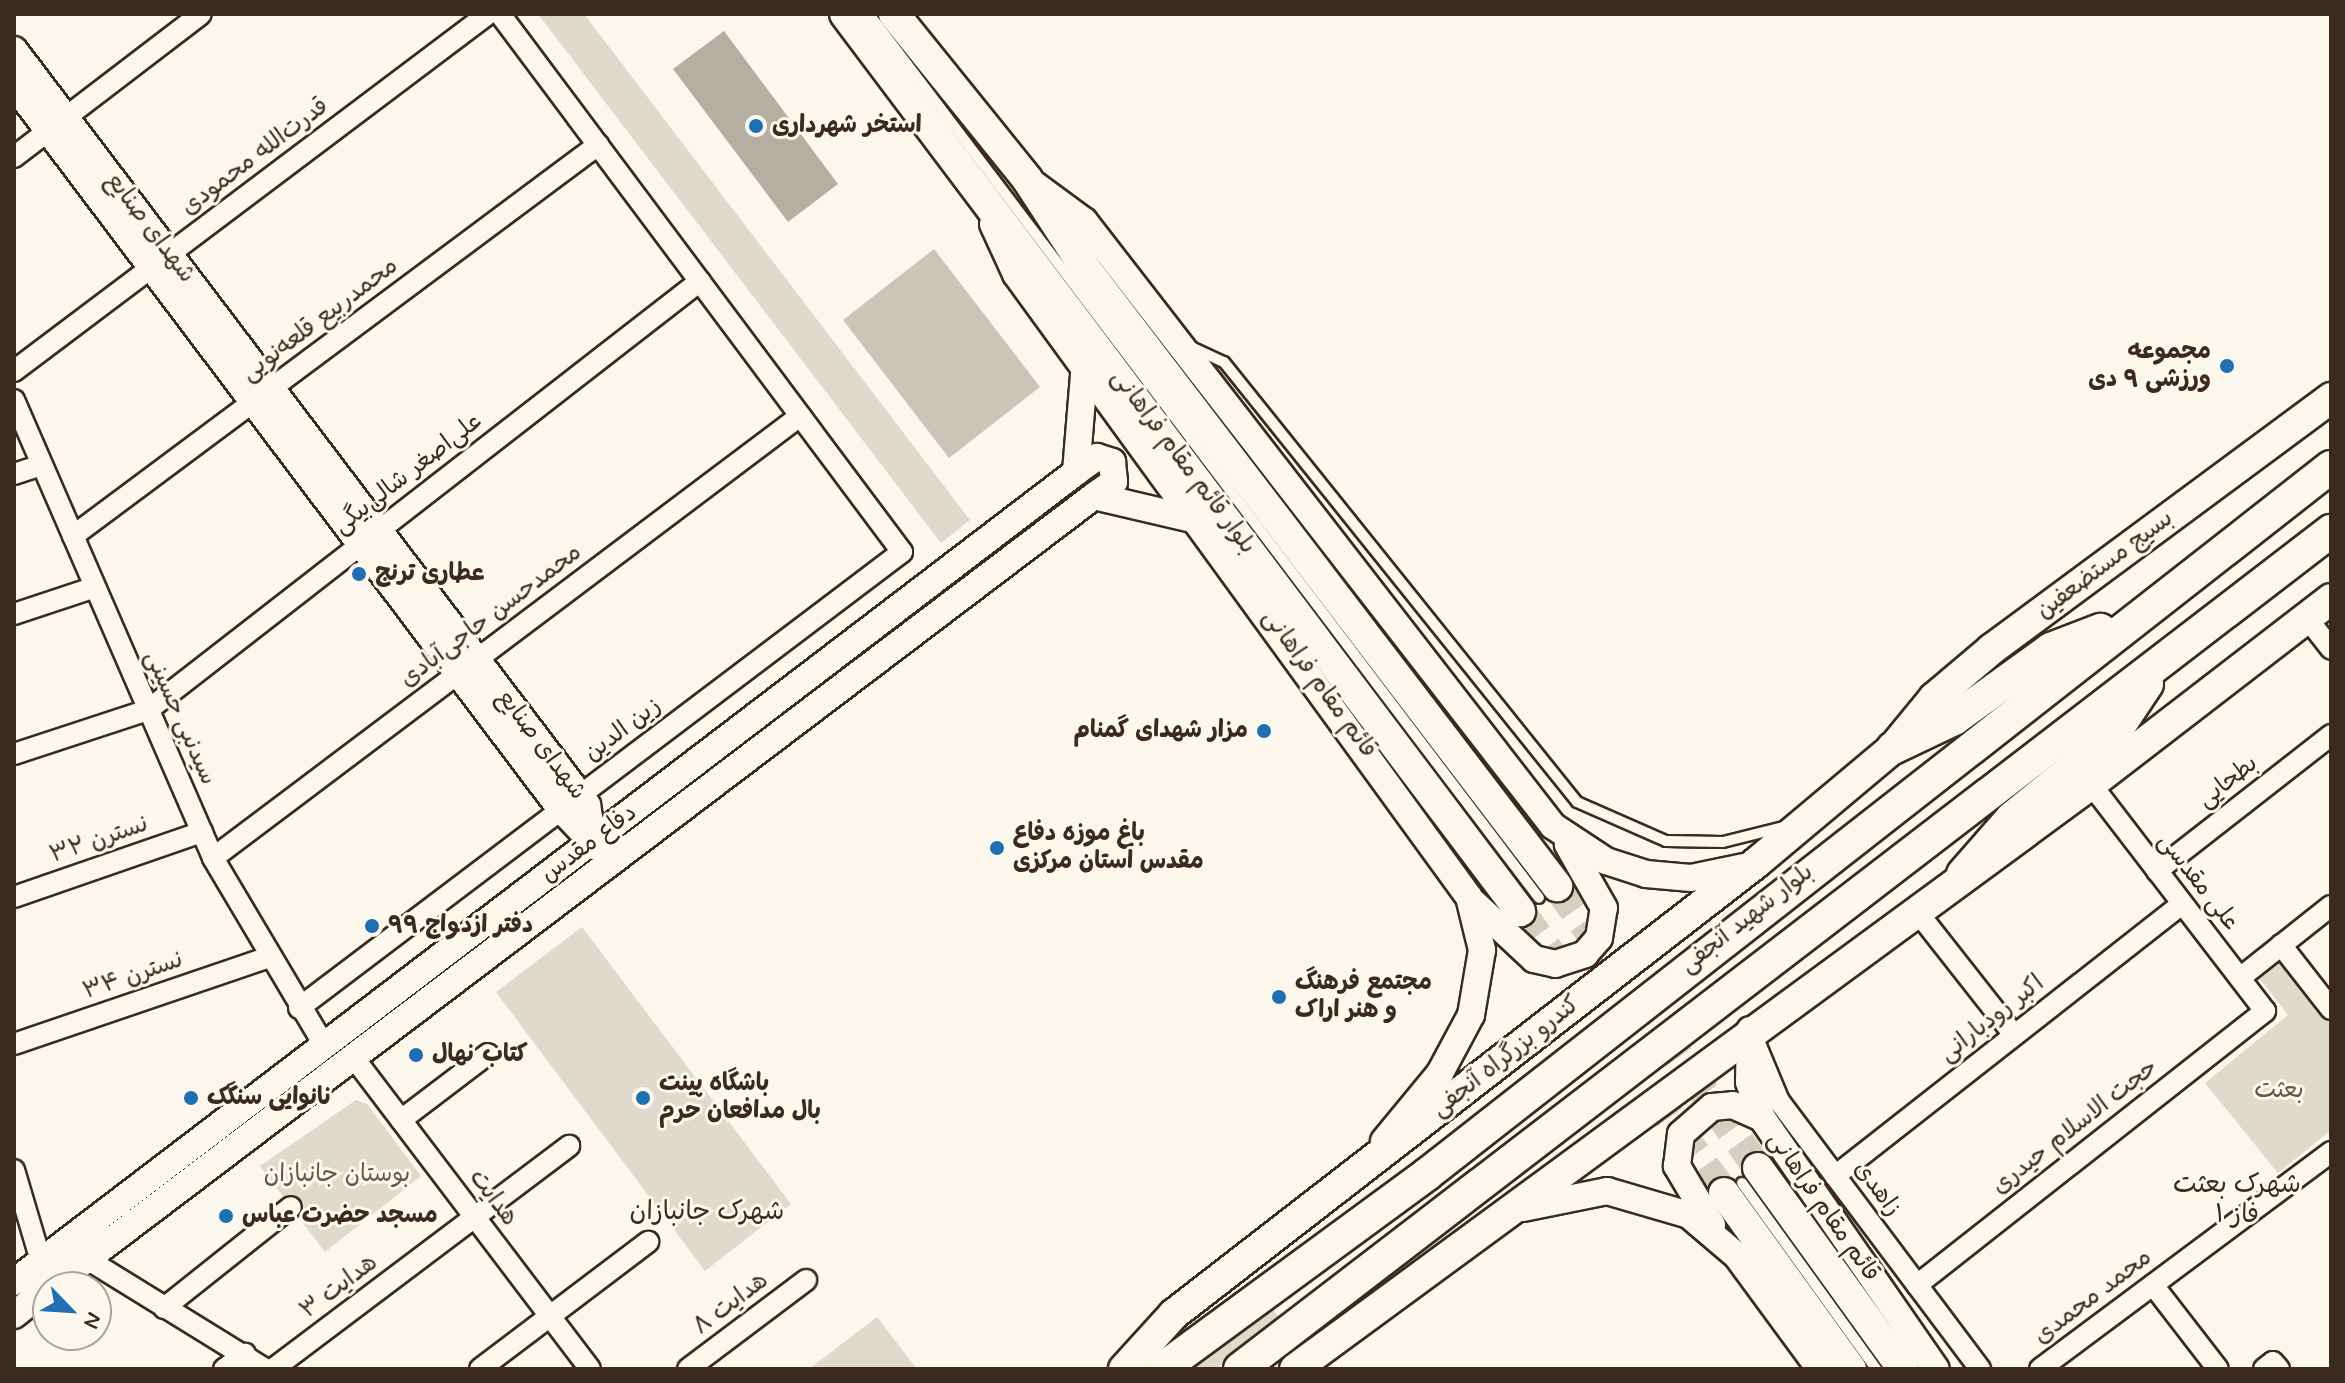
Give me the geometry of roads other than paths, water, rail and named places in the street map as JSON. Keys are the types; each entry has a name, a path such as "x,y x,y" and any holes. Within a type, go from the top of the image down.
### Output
{"main road":[{"name":"بلوار قائم مقام فراهانی","path":"845,14 988,213 1053,288 1539,898"},
{"name":"بلوار قائم مقام فراهانی","path":"894,14 1027,179 1085,268 1539,898"},
{"name":"بسیج مستضعفین","path":"1893,748 1934,698 1992,649 2331,398"},
{"name":"بلوار شهید آنجفی","path":"1162,1369 1426,1175 2129,619 2331,467"},
{"name":"بلوار شهید آنجفی","path":"1240,1369 2331,531"},
{"path":"1295,1369 1750,1030 2091,784 2331,599"},
{"path":"1893,748 1954,719 2051,649 2129,619"},
{"path":"1963,874 2012,818 2111,738 2162,661"},
{"name":"کندرو بزرگراه آنجفی","path":"1124,1369 1174,1314 1756,863 1893,748"},
{"path":"1742,1182 1851,1369"},
{"path":"1742,1182 1903,1369"}],"street":[{"path":"14,157 201,14"},
{"name":"قدرت‌الله محمودی","path":"14,371 488,14"},
{"path":"500,14 800,416"},
{"name":"شهدای صنایع","path":"14,50 56,123 570,802 607,863"},
{"name":"شهدای صنایع","path":"14,85 56,123"},
{"name":"محمدربیع قلعه‌نویی","path":"73,536 598,145"},
{"path":"1027,179 1084,221 1553,826 1604,908 1599,938 1585,954 1566,963 1534,959 1469,897"},
{"name":"قائم مقام فراهانی","path":"988,213 1016,274 1085,362 1201,521 1469,897 1482,950 1471,1015 1440,1073 1357,1172"},
{"name":"علی‌اصغر شالی‌بیگی","path":"14,754 148,710 700,281"},
{"path":"1076,472 1085,362"},
{"name":"سیدنبی حسینی","path":"14,400 213,858 299,1008 324,1045"},
{"name":"زین الدین","path":"299,1008 902,552 800,416"},
{"name":"محمدحسن حاجی‌آبادی","path":"213,858 800,416"},
{"path":"1076,472 1097,457 1112,462 1114,482 1094,496"},
{"path":"14,474 42,465"},
{"name":"دفاع مقدس","path":"14,1282 1076,472"},
{"path":"1094,496 1201,521"},
{"name":"دفاع مقدس","path":"71,1271 1094,496"},
{"path":"14,614 95,587"},
{"path":"2307,618 2331,649"},
{"name":"بطحایی","path":"2157,871 2331,735"},
{"name":"علی مقدسی","path":"2091,784 2265,1011"},
{"path":"1553,826 1606,861 1646,874 1713,876 1756,863"},
{"name":"نسترن ۳۲","path":"14,897 202,832"},
{"name":"اکبر رودبارانی","path":"1835,1176 2182,904"},
{"path":"2240,978 2331,906"},
{"path":"1915,909 2014,1035"},
{"path":"2281,945 2331,1009"},
{"name":"نسترن ۳۴","path":"14,1044 269,957"},
{"name":"حجت الاسلام حیدری","path":"1917,1285 2265,1011"},
{"name":"قائم مقام فراهانی","path":"1750,1030 1749,1082 1762,1118 1936,1369"},
{"name":"زاهدی","path":"1750,1030 1779,1101 1980,1369"},
{"path":"401,1120 488,1054"},
{"name":"هدایت","path":"354,1058 590,1369"},
{"path":"1762,1118 1733,1105 1712,1107 1694,1117 1677,1145 1681,1177 1723,1240 1820,1369"},
{"name":"هدایت ۳","path":"273,1369 569,1146"},
{"name":"محمد محمدی","path":"2040,1369 2331,1152"},
{"path":"14,1170 41,1261"},
{"path":"1493,1221 1561,1195 1607,1191 1670,1205 1723,1240"},
{"path":"164,1308 291,1207"},
{"path":"480,1369 648,1242"},
{"path":"87,1259 265,1369"},
{"name":"هدایت ۸","path":"688,1369 806,1280"},
{"path":"2153,1285 2218,1369"},
{"name":"دفاع مقدس","path":"14,1315 32,1301"},
{"path":"224,1369 245,1354"}],"lane":[{"path":"869,14 1539,898"},
{"path":"1175,340 1224,362 1577,802 1642,835 1692,843 1746,839 1808,819"},
{"path":"1742,1182 1876,1369"}],"tunnel":[{"path":"1557,886 1758,1168"},
{"path":"1520,911 1724,1193"}],"place":[{"name":"استخر شهرداری","path":"756,126"},
{"name":"مجموعه ورزشی ۹ دی","path":"2227,366"},
{"name":"عطاری ترنج","path":"359,574"},
{"name":"مزار شهدای گمنام","path":"1264,731"},
{"name":"باغ موزه دفاع مقدس استان مرکزی","path":"997,848"},
{"name":"دفتر ازدواج ۹۹","path":"372,926"},
{"name":"مجتمع فرهنگ و هنر اراک","path":"1279,997"},
{"name":"کتاب نهال","path":"416,1055"},
{"name":"نانوایی سنگک","path":"191,1098"},
{"name":"باشگاه پینت بال مدافعان حرم","path":"643,1098"},
{"name":"مسجد حضرت عباس","path":"226,1216"}],"district":[{"name":"شهرک بعثت فاز ۱","path":"2237,1201"},
{"name":"شهرک جانبازان","path":"707,1213"}],"park label":[{"name":"بعثت","path":"2279,1091"},
{"name":"بوستان جانبازان","path":"337,1175"}]}
